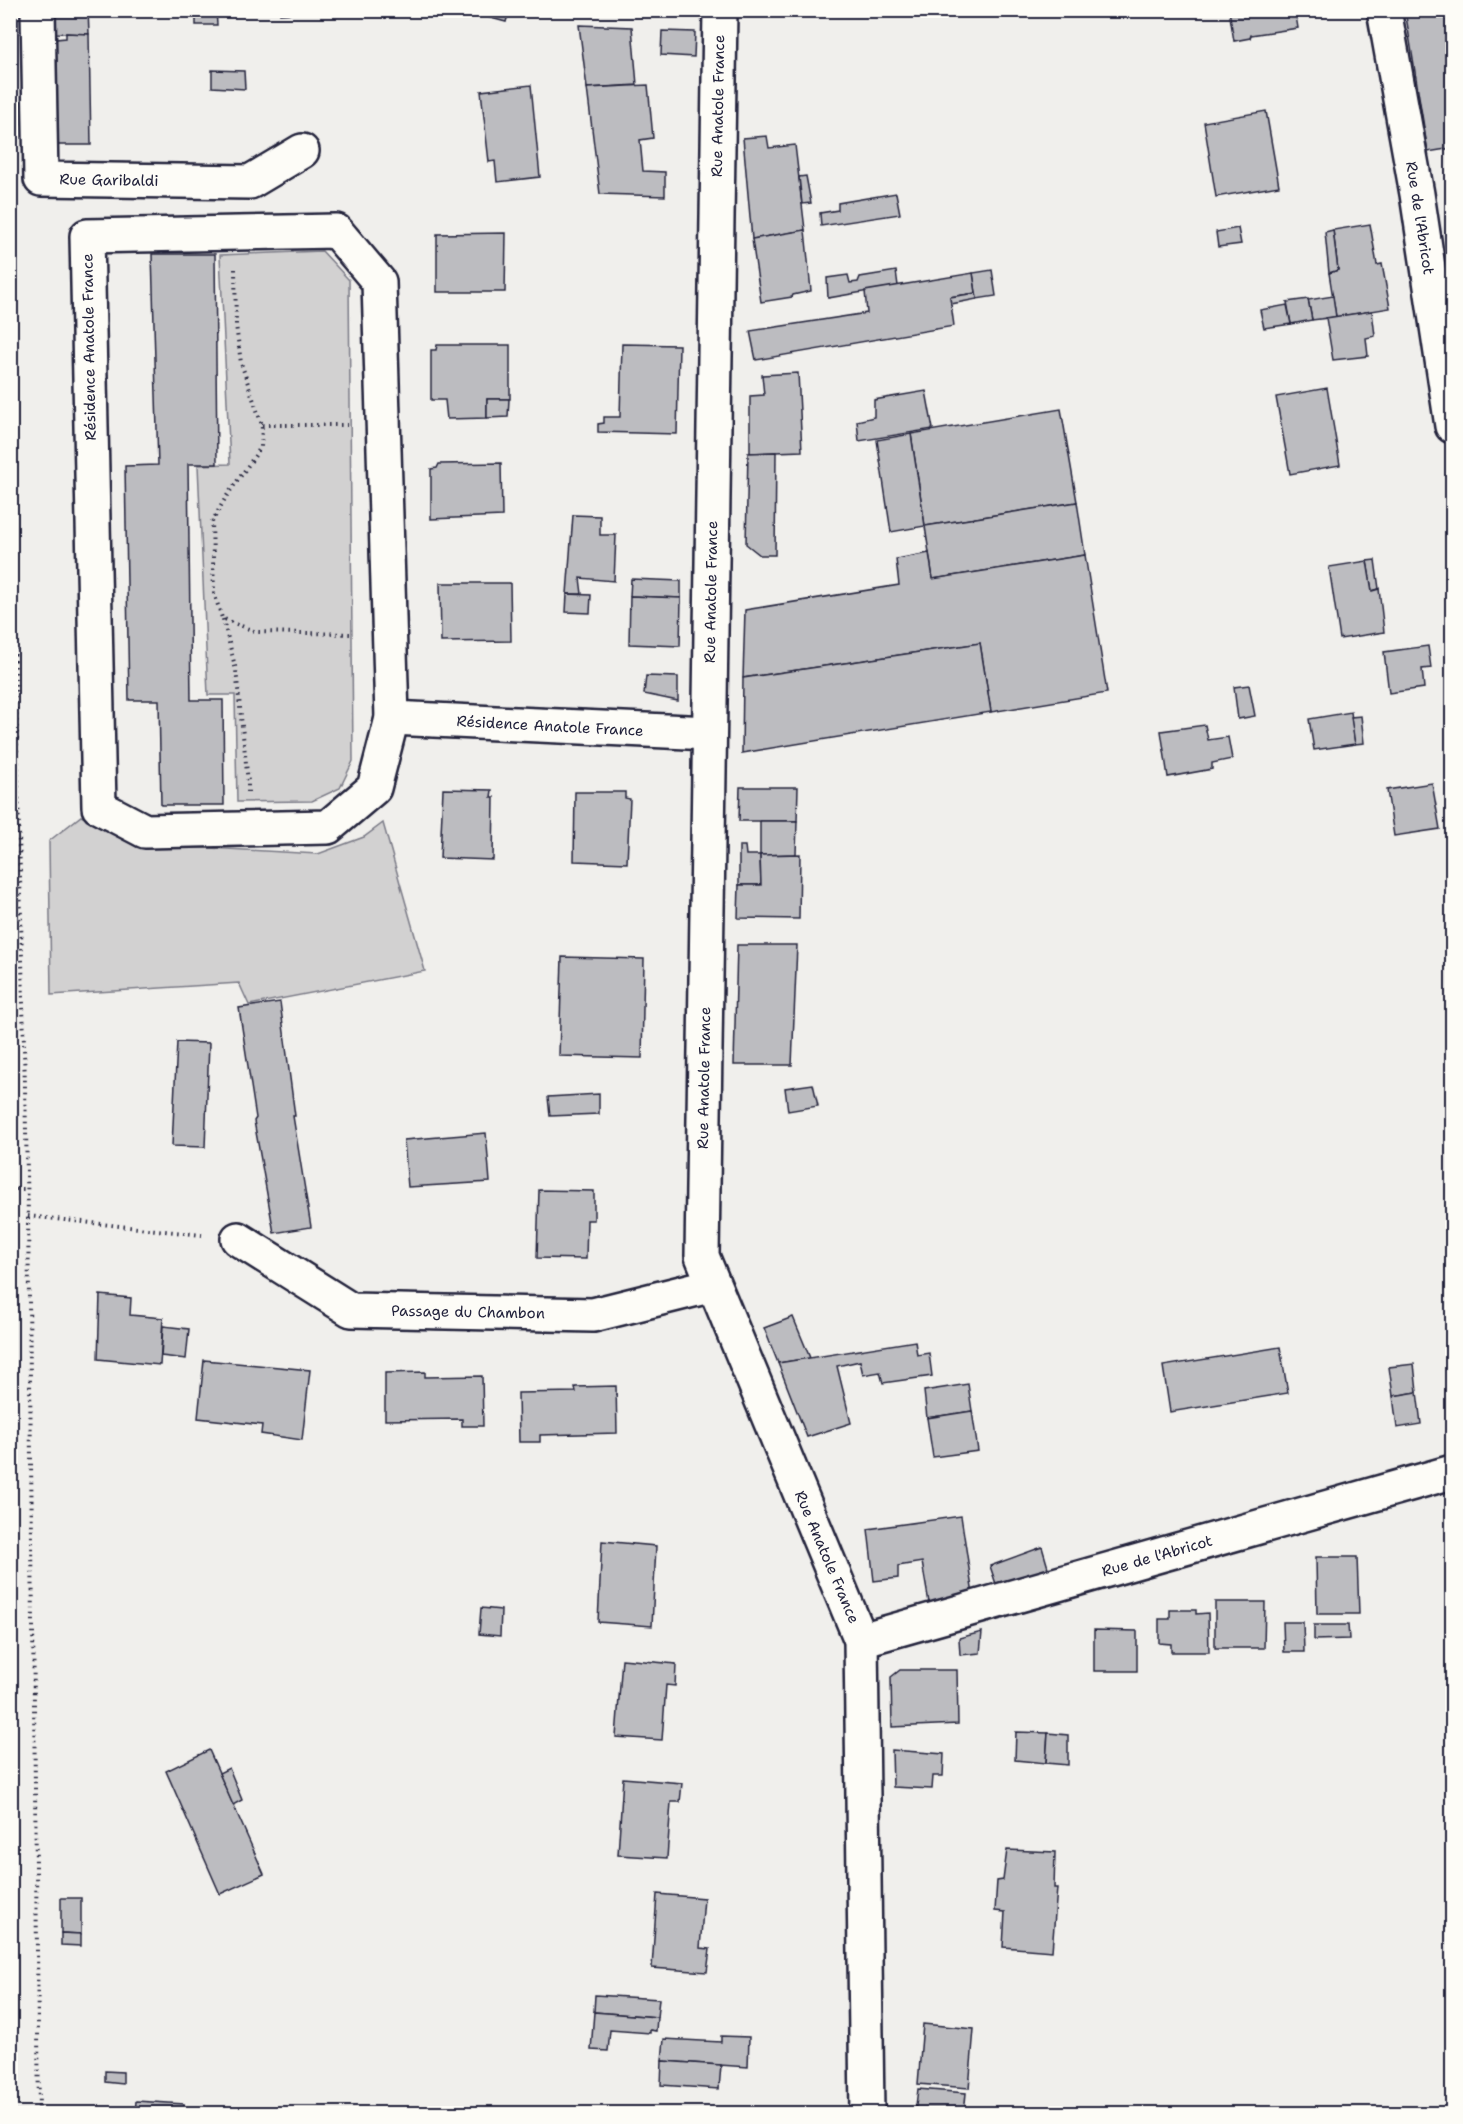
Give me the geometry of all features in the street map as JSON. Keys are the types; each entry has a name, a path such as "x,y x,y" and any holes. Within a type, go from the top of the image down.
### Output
{"street":[{"name":"Rue Garibaldi","path":"38,10 41,179 250,182 302,151"},
{"name":"Rue Anatole France","path":"720,10 702,1256 861,1640 867,2114"},
{"name":"Rue de l'Abricot","path":"1384,10 1416,194 1452,426"},
{"name":"Résidence Anatole France","path":"336,231 379,282 384,426 392,718 374,788 328,827 145,831 99,807 87,236 336,231"},
{"name":"Résidence Anatole France","path":"392,718 709,733"},
{"name":"Passage du Chambon","path":"238,1239 351,1310 593,1315 713,1285"},
{"name":"Rue de l'Abricot","path":"861,1640 1452,1472"}],"path":[{"path":"235,233 236,325 241,363 262,425 261,447 226,497 212,522 214,593 236,670 247,771 246,829"},
{"path":"262,425 384,426"},
{"path":"10,450 28,1216 39,2114"},
{"path":"222,618 256,632 390,635"},
{"path":"10,1189 27,1189"},
{"path":"28,1216 238,1239"}],"shaded area":[{"path":"322,251 349,280 353,761 340,788 312,801 237,802 235,695 208,695 198,465 230,464 220,255"},
{"path":"81,816 137,844 318,854 364,837 383,823 425,971 249,1005 239,983 51,995 49,841"}],"building":[{"path":"55,10 88,10 89,34 55,33"},
{"path":"196,10 216,10 217,25 196,25"},
{"path":"280,10 345,10 280,14"},
{"path":"493,10 508,15 506,22 465,11"},
{"path":"1229,10 1295,10 1298,28 1251,35 1250,38 1234,41"},
{"path":"1405,10 1452,10 1452,148 1428,152"},
{"path":"579,25 632,27 637,85 587,88"},
{"path":"662,31 695,32 694,57 661,55"},
{"path":"66,33 89,34 91,145 58,145 56,39 66,38"},
{"path":"212,70 244,71 245,89 212,87"},
{"path":"531,85 540,177 497,182 495,161 489,162 481,91"},
{"path":"648,85 653,138 640,140 643,171 665,172 665,196 600,194 587,88"},
{"path":"1266,111 1279,186 1216,197 1204,122"},
{"path":"767,136 769,148 795,145 805,230 752,239 743,138"},
{"path":"806,176 811,203 802,204 799,177"},
{"path":"896,193 900,214 821,226 820,213 838,210 838,203"},
{"path":"1370,224 1377,265 1382,264 1390,308 1336,317 1329,273 1338,270 1333,230"},
{"path":"1238,228 1241,244 1218,247 1216,232"},
{"path":"805,230 811,291 761,302 752,239"},
{"path":"1333,230 1338,270 1329,273 1325,232"},
{"path":"506,233 505,292 437,292 437,234"},
{"path":"152,254 215,254 217,464 188,464 191,700 223,700 224,805 161,805 159,700 129,700 125,466 158,465"},
{"path":"992,270 996,296 977,299 973,273"},
{"path":"896,271 898,286 828,298 827,278 848,275 850,283 858,282 860,277"},
{"path":"973,273 976,293 950,297 954,326 756,360 750,331 867,313 865,291"},
{"path":"976,293 977,299 951,304 950,297"},
{"path":"1333,296 1336,317 1312,320 1308,300"},
{"path":"1308,299 1312,320 1291,324 1287,302"},
{"path":"1287,305 1291,324 1264,328 1260,310"},
{"path":"1372,311 1375,336 1366,338 1368,356 1333,360 1326,318"},
{"path":"622,344 679,345 677,434 598,432 598,424 604,423 604,417 620,417"},
{"path":"437,345 510,345 510,399 487,399 487,418 447,419 445,400 431,400 431,350 436,350"},
{"path":"798,373 802,451 750,453 750,396 764,395 762,375"},
{"path":"1327,388 1340,465 1290,474 1276,397"},
{"path":"926,391 933,429 859,441 857,421 874,417 874,400"},
{"path":"487,399 509,399 508,417 487,418"},
{"path":"1061,409 1077,502 925,526 911,434"},
{"path":"911,434 925,526 891,532 877,440"},
{"path":"776,452 775,555 760,555 746,544 748,453"},
{"path":"501,463 502,516 431,519 431,469 437,468 439,464"},
{"path":"1077,502 1085,555 933,579 925,526"},
{"path":"573,515 600,516 600,535 616,535 614,581 580,578 582,594 567,594"},
{"path":"929,553 933,579 1085,555 1107,693 991,712 980,643 743,678 745,610 899,585 896,559"},
{"path":"1375,560 1379,589 1372,591 1367,561"},
{"path":"1367,561 1372,591 1379,589 1384,632 1340,639 1329,567"},
{"path":"631,579 681,581 681,598 630,596"},
{"path":"440,583 510,583 511,641 441,642"},
{"path":"567,594 591,595 590,613 566,612"},
{"path":"630,596 681,598 680,646 629,644"},
{"path":"980,643 991,712 742,753 743,678"},
{"path":"1428,646 1431,668 1422,669 1424,688 1389,693 1384,652"},
{"path":"646,676 678,677 678,701 644,694"},
{"path":"1249,685 1255,716 1238,719 1234,687"},
{"path":"1351,712 1355,744 1314,750 1309,719"},
{"path":"1361,716 1364,743 1355,744 1351,717"},
{"path":"1205,725 1208,740 1228,737 1232,759 1212,763 1212,769 1168,777 1161,731"},
{"path":"1432,783 1440,829 1394,836 1387,790"},
{"path":"740,787 798,787 797,821 739,821"},
{"path":"443,789 492,790 491,797 494,797 493,860 440,858"},
{"path":"575,792 625,792 625,798 630,799 627,863 574,861"},
{"path":"760,821 797,821 796,854 760,855"},
{"path":"739,846 745,846 746,855 760,855 761,885 739,885"},
{"path":"800,854 799,919 738,918 739,885 761,885 760,855"},
{"path":"737,945 797,945 792,1065 734,1065"},
{"path":"562,957 644,959 642,1058 559,1056"},
{"path":"280,1002 295,1116 293,1116 311,1227 274,1233 254,1121 256,1118 239,1008"},
{"path":"177,1042 209,1043 205,1147 172,1146"},
{"path":"813,1084 818,1106 788,1111 785,1088"},
{"path":"599,1094 599,1114 550,1116 548,1097"},
{"path":"486,1133 490,1182 408,1187 404,1140"},
{"path":"539,1190 594,1191 594,1220 587,1220 586,1259 537,1258"},
{"path":"100,1295 131,1298 130,1315 163,1318 160,1365 98,1359"},
{"path":"793,1317 810,1358 778,1363 764,1328"},
{"path":"163,1326 189,1329 186,1359 161,1356"},
{"path":"915,1341 917,1355 929,1353 932,1376 883,1383 880,1372 863,1375 860,1361 837,1366 851,1423 807,1437 778,1363"},
{"path":"1280,1347 1288,1393 1170,1412 1163,1366"},
{"path":"204,1360 310,1370 302,1440 261,1434 262,1425 198,1418"},
{"path":"1414,1364 1417,1392 1393,1396 1389,1367"},
{"path":"425,1372 425,1377 482,1376 483,1426 462,1426 462,1419 385,1420 385,1373"},
{"path":"968,1384 972,1411 927,1418 924,1391"},
{"path":"616,1386 617,1433 540,1435 540,1442 519,1442 518,1393 576,1392 575,1387"},
{"path":"1417,1392 1421,1424 1397,1428 1393,1396"},
{"path":"972,1411 978,1451 933,1457 927,1418"},
{"path":"961,1516 973,1595 929,1603 922,1562 898,1566 898,1578 874,1581 868,1529"},
{"path":"602,1541 656,1546 652,1626 598,1622"},
{"path":"1042,1547 1051,1578 999,1593 990,1566"},
{"path":"1316,1557 1357,1557 1359,1614 1317,1614"},
{"path":"1215,1602 1265,1602 1264,1648 1215,1648"},
{"path":"481,1608 501,1610 500,1636 479,1634"},
{"path":"1170,1610 1196,1610 1196,1614 1208,1613 1209,1652 1171,1652 1171,1644 1159,1643 1159,1619 1170,1619"},
{"path":"1283,1622 1303,1622 1304,1652 1284,1652"},
{"path":"1314,1625 1348,1625 1349,1639 1314,1640"},
{"path":"1094,1630 1137,1631 1137,1671 1094,1671"},
{"path":"982,1632 980,1653 960,1655 959,1638"},
{"path":"622,1659 676,1664 675,1686 666,1685 662,1740 616,1737"},
{"path":"900,1670 957,1670 958,1724 892,1727 891,1677"},
{"path":"1016,1732 1048,1733 1046,1763 1015,1760"},
{"path":"1048,1733 1068,1735 1068,1765 1046,1763"},
{"path":"209,1750 264,1874 220,1894 166,1771"},
{"path":"892,1750 944,1754 943,1776 933,1776 932,1789 893,1787"},
{"path":"229,1768 242,1800 233,1805 219,1773"},
{"path":"623,1778 682,1783 680,1802 671,1802 667,1858 618,1855"},
{"path":"1007,1850 1055,1852 1054,1888 1057,1888 1052,1951 1003,1947 1005,1912 995,1911 997,1881 1003,1880"},
{"path":"657,1894 704,1898 700,1948 710,1949 707,1972 652,1968"},
{"path":"61,1898 81,1898 81,1934 61,1933"},
{"path":"61,1933 81,1934 81,1946 61,1945"},
{"path":"595,1995 659,1999 657,2017 594,2012"},
{"path":"594,2012 657,2017 656,2031 650,2030 650,2033 610,2030 608,2051 591,2050"},
{"path":"923,2024 974,2029 969,2088 918,2084"},
{"path":"721,2036 749,2037 748,2067 662,2061 664,2039 721,2042"},
{"path":"662,2061 721,2065 719,2089 661,2085"},
{"path":"105,2071 123,2072 123,2084 105,2082"},
{"path":"918,2089 966,2093 964,2114 915,2114"},
{"path":"136,2101 184,2104 183,2114 135,2114"}]}
